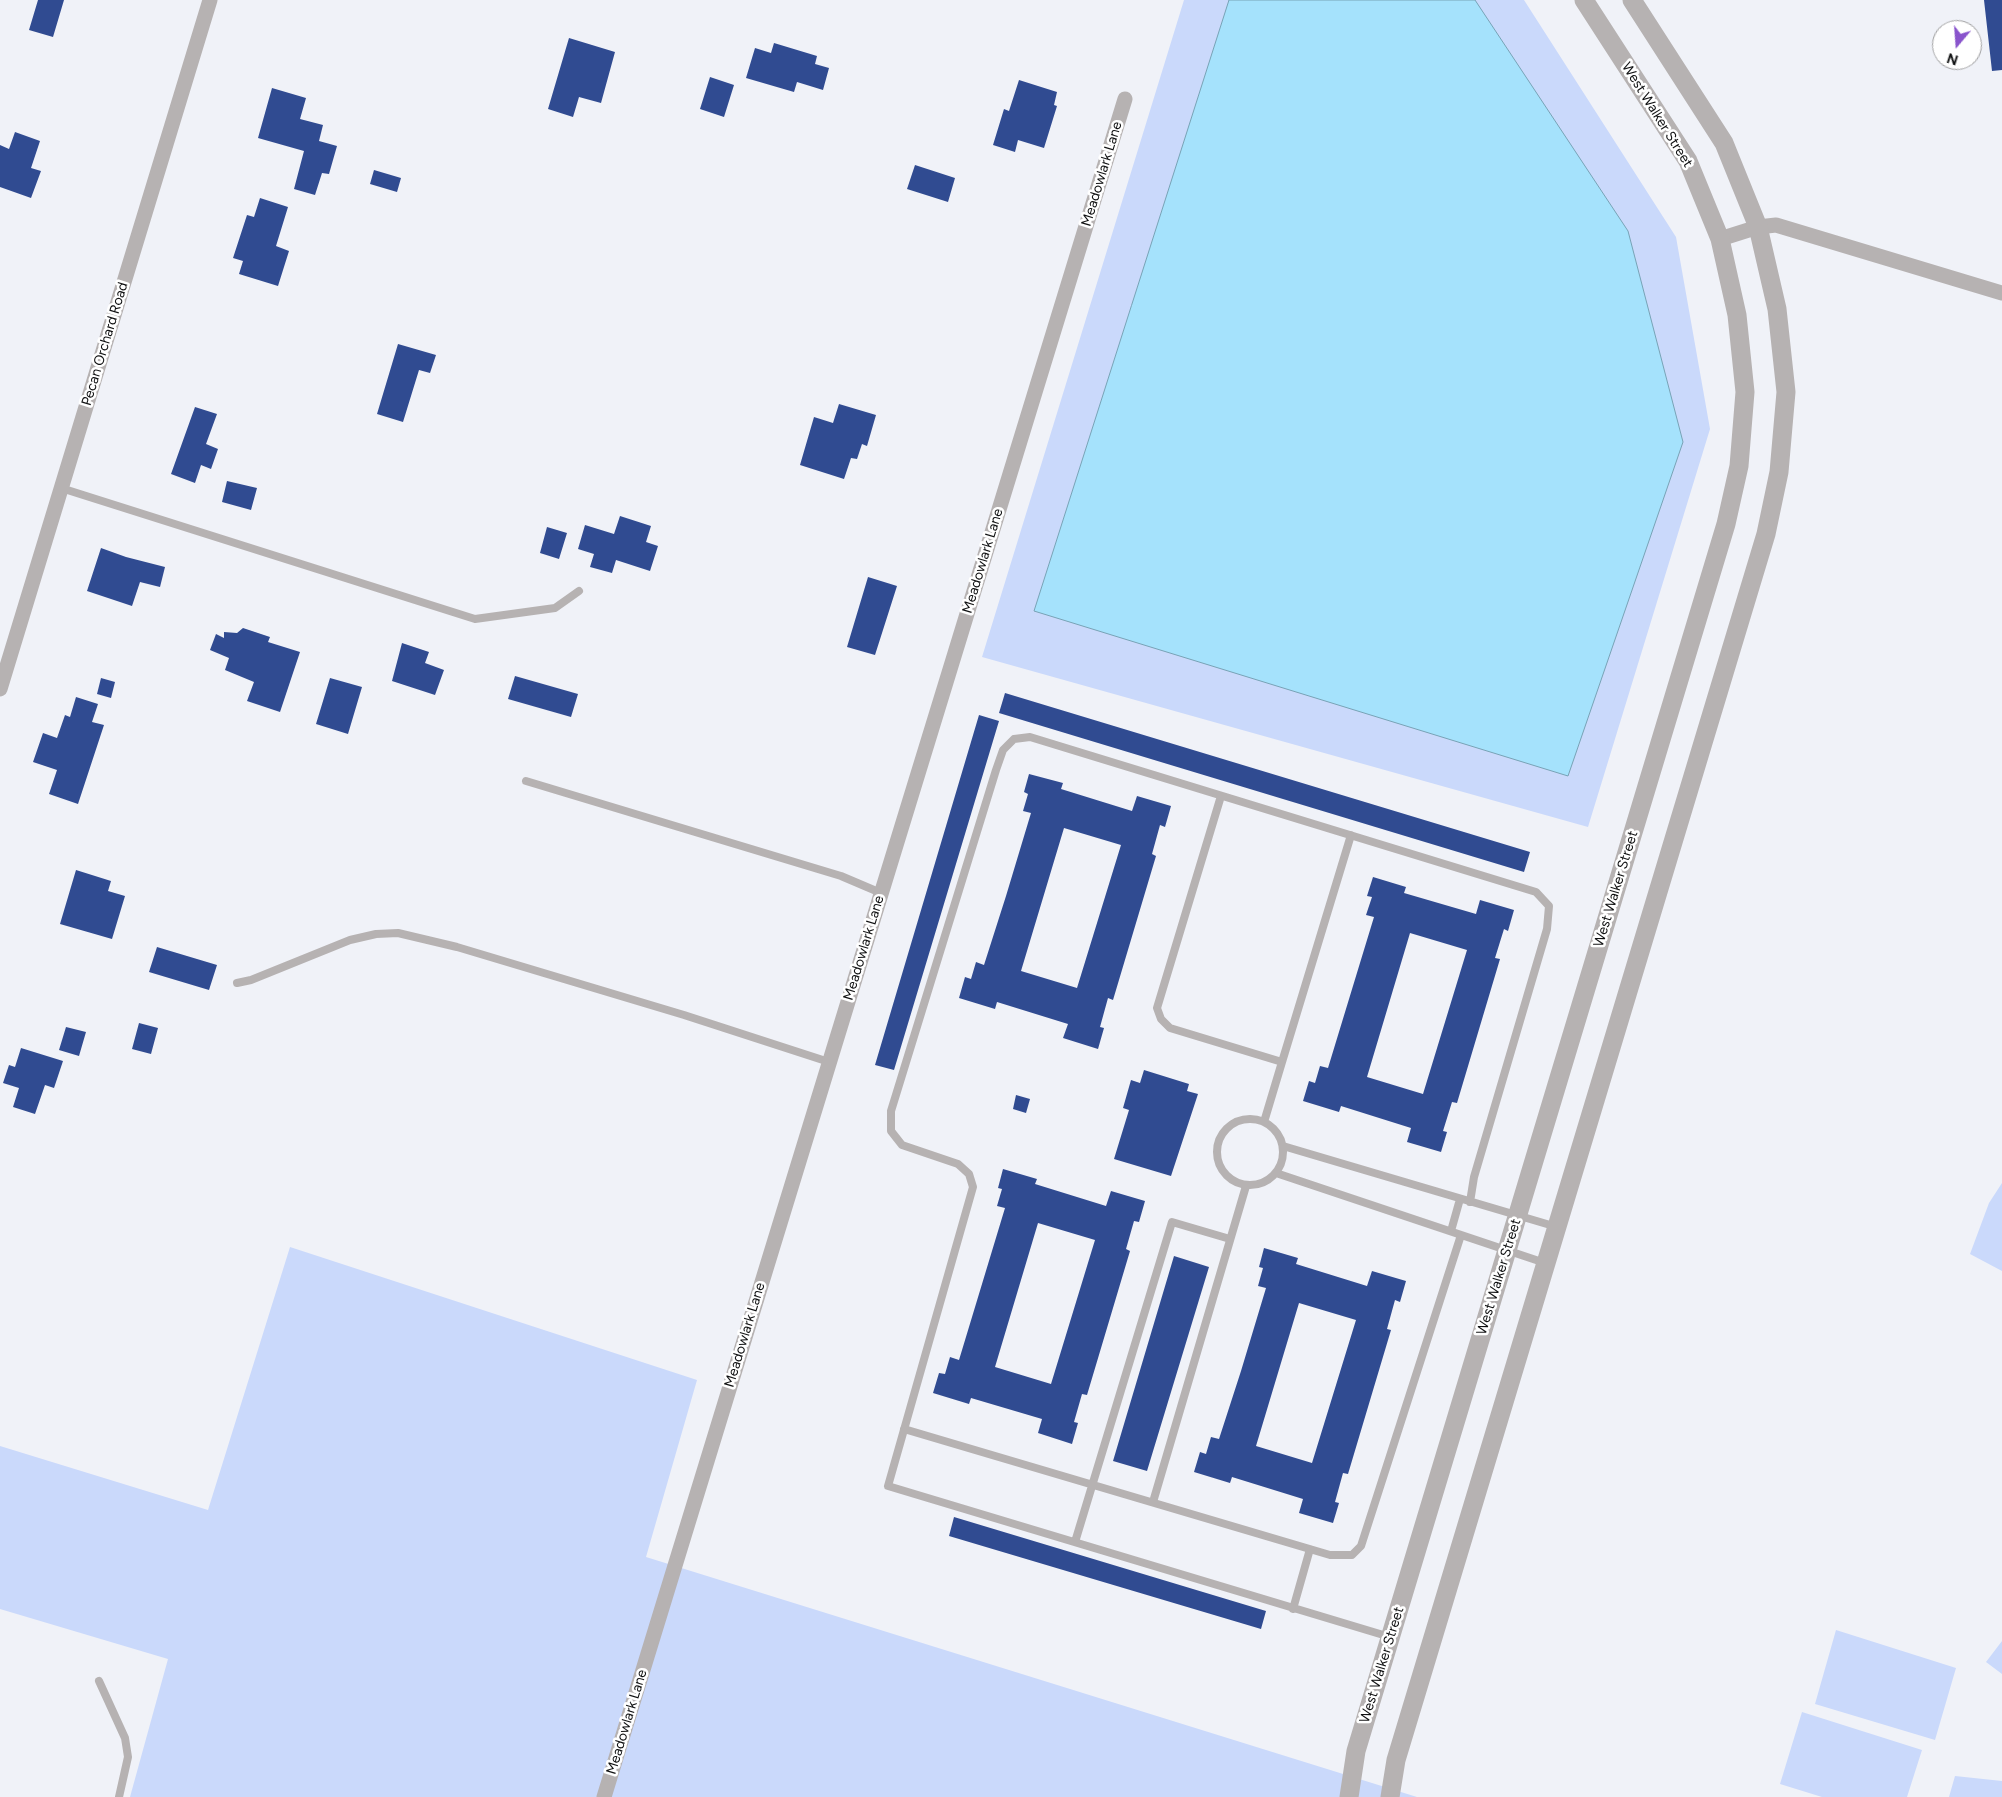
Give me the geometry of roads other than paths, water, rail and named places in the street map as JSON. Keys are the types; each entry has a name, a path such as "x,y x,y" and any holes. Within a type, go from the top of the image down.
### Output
{"street":[{"name":"Pecan Orchard Road","path":"0,689 210,0"},
{"name":"West Walker Street","path":"1348,1797 1356,1751 1726,524 1739,466 1745,392 1737,315 1720,239 1688,162 1584,0"},
{"path":"1390,1797 1396,1760 1766,534 1779,472 1786,392 1777,308 1758,227 1724,143 1632,0"},
{"name":"Meadowlark Lane","path":"604,1797 1125,99"},
{"path":"1720,239 1758,227 1776,225 2002,293"}],"lane":[{"path":"61,488 475,619 555,608 578,591"},
{"path":"1390,1637 888,1486 973,1187 969,1174 958,1164 902,1145 891,1131 891,1111 1003,750 1014,739 1030,737 1536,892 1549,906 1547,929 1474,1177 1470,1202"},
{"path":"526,781 841,876 881,893"},
{"path":"1221,796 1158,1008 1161,1019 1170,1028 1282,1062"},
{"path":"1264,1122 1351,835"},
{"path":"237,983 251,980 350,940 376,934 398,932 457,947 655,1006 829,1062"},
{"path":"1245,1119 1264,1122 1274,1129 1283,1146 1282,1166 1276,1174 1268,1181 1258,1185 1246,1186 1232,1180 1221,1168 1217,1148 1226,1129 1245,1119"},
{"path":"1283,1146 1557,1227"},
{"path":"1276,1174 1546,1264"},
{"path":"1153,1502 1246,1186"},
{"path":"1451,1232 1460,1199"},
{"path":"1075,1542 1172,1222 1230,1240"},
{"path":"904,1428 1330,1555 1352,1555 1361,1546 1461,1235"},
{"path":"1294,1609 1310,1549"},
{"path":"100,1681 125,1738 128,1756 119,1797"}]}
